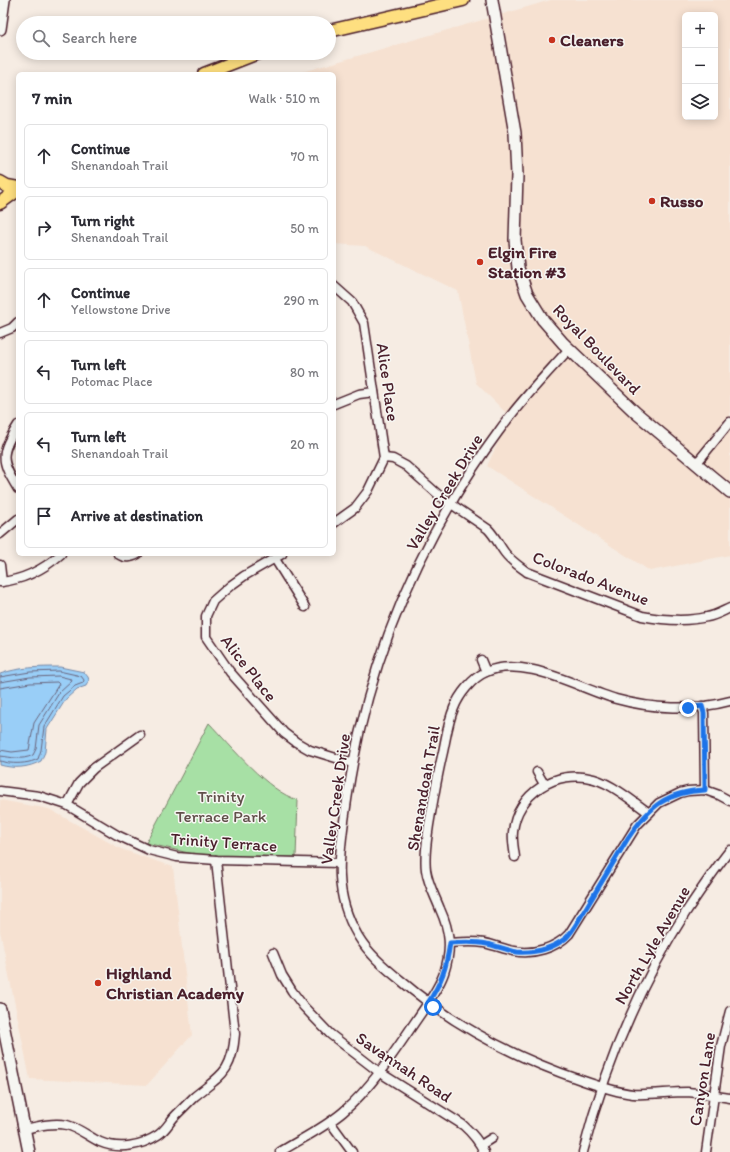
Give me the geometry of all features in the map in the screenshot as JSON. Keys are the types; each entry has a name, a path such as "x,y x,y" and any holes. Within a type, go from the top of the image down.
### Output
{"main road":[{"path":"336,29 463,0"},
{"path":"209,72 240,60"},
{"path":"0,182 16,188"},
{"path":"0,203 16,191"}],"street":[{"path":"0,29 4,0"},
{"name":"Royal Boulevard","path":"492,0 515,133 517,175 515,240 518,268 527,294 537,312 569,349 635,412 730,492"},
{"name":"Alice Place","path":"336,288 352,302 364,323 384,458"},
{"path":"0,333 12,328 16,324"},
{"name":"Valley Creek Drive","path":"569,349 527,395 500,429 483,454 426,550 396,612 364,709 352,763 339,863 342,897 349,919 358,937 370,954 428,1003 482,1037 545,1067 603,1087 632,1094 688,1092 730,1098"},
{"path":"336,403 359,394 374,392"},
{"path":"696,464 730,422"},
{"path":"16,428 5,442 1,451 1,462 16,486"},
{"path":"336,522 355,508 368,491 384,458"},
{"name":"Colorado Avenue","path":"384,458 393,459 406,466 429,487 488,529 515,564 528,572 636,614 660,620 684,620 708,617 730,608"},
{"path":"0,534 16,521"},
{"path":"0,565 1,582 18,579 33,573 58,556"},
{"path":"122,556 127,558 132,556"},
{"name":"Alice Place","path":"278,556 244,576 213,601 206,616 206,636 230,672 284,733 310,750 352,763"},
{"path":"275,558 306,607"},
{"path":"481,660 486,672"},
{"name":"Shenandoah Trail","path":"280,1152 330,1122 355,1100 398,1047 439,985 444,972 450,943 446,924 429,882 425,860 439,771 449,724 454,708 465,689 478,676 486,672 502,668 529,668 618,699 667,707 688,708 730,701"},
{"path":"702,706 704,713 705,790"},
{"path":"67,805 79,783 94,768 140,735"},
{"path":"537,772 544,784"},
{"path":"515,857 513,833 520,809 535,791 552,780 573,777 593,778 603,782 649,813"},
{"path":"450,943 470,941 516,952 531,952 546,949 565,938 577,923 637,825 659,803 671,796 688,791 705,790 730,801"},
{"name":"Trinity Terrace","path":"0,791 38,796 67,805 117,835 149,850 177,857 216,860 339,863"},
{"name":"North Lyle Avenue","path":"583,1152 593,1112 631,1010 650,972 673,932 699,892 730,850"},
{"path":"25,1129 41,1125 67,1125 106,1144 123,1146 139,1144 164,1130 192,1100 223,1074 233,1054 234,1034 216,860"},
{"name":"Savannah Road","path":"273,953 282,974 304,1007 330,1034 379,1072 455,1118 472,1132 483,1148 492,1138"},
{"path":"0,1009 29,1152"},
{"name":"Canyon Lane","path":"706,1152 721,1046 730,1011"},
{"path":"330,1122 352,1152"}],"shaded area":[{"path":"551,0 730,0 730,555 650,571 487,466 510,417 476,383 458,291 365,246 336,244 336,72 302,72"},
{"name":"Highland Christian Academy","path":"0,800 49,809 121,849 173,867 192,1035 147,1085 30,1079 0,931"}],"green space":[{"name":"Trinity Terrace Park","path":"209,723 262,778 286,795 298,800 296,857 237,857 193,854 146,843"}],"water":[{"path":"37,667 60,667 84,672 89,680 86,686 77,689 66,699 47,729 45,752 41,761 21,767 0,765 0,674"}],"place":[{"name":"Cleaners","path":"552,40"},
{"name":"Russo","path":"652,201"},
{"name":"Elgin Fire Station #3","path":"480,262"},
{"name":"Highland Christian Academy","path":"98,983"}],"route":[{"path":"433,1007 428,1003 439,985 444,972 450,943 470,941 516,952 531,952 546,949 561,941 569,934 577,923 637,825 659,803 671,796 688,791 705,790 704,713 702,706 688,708"}]}
